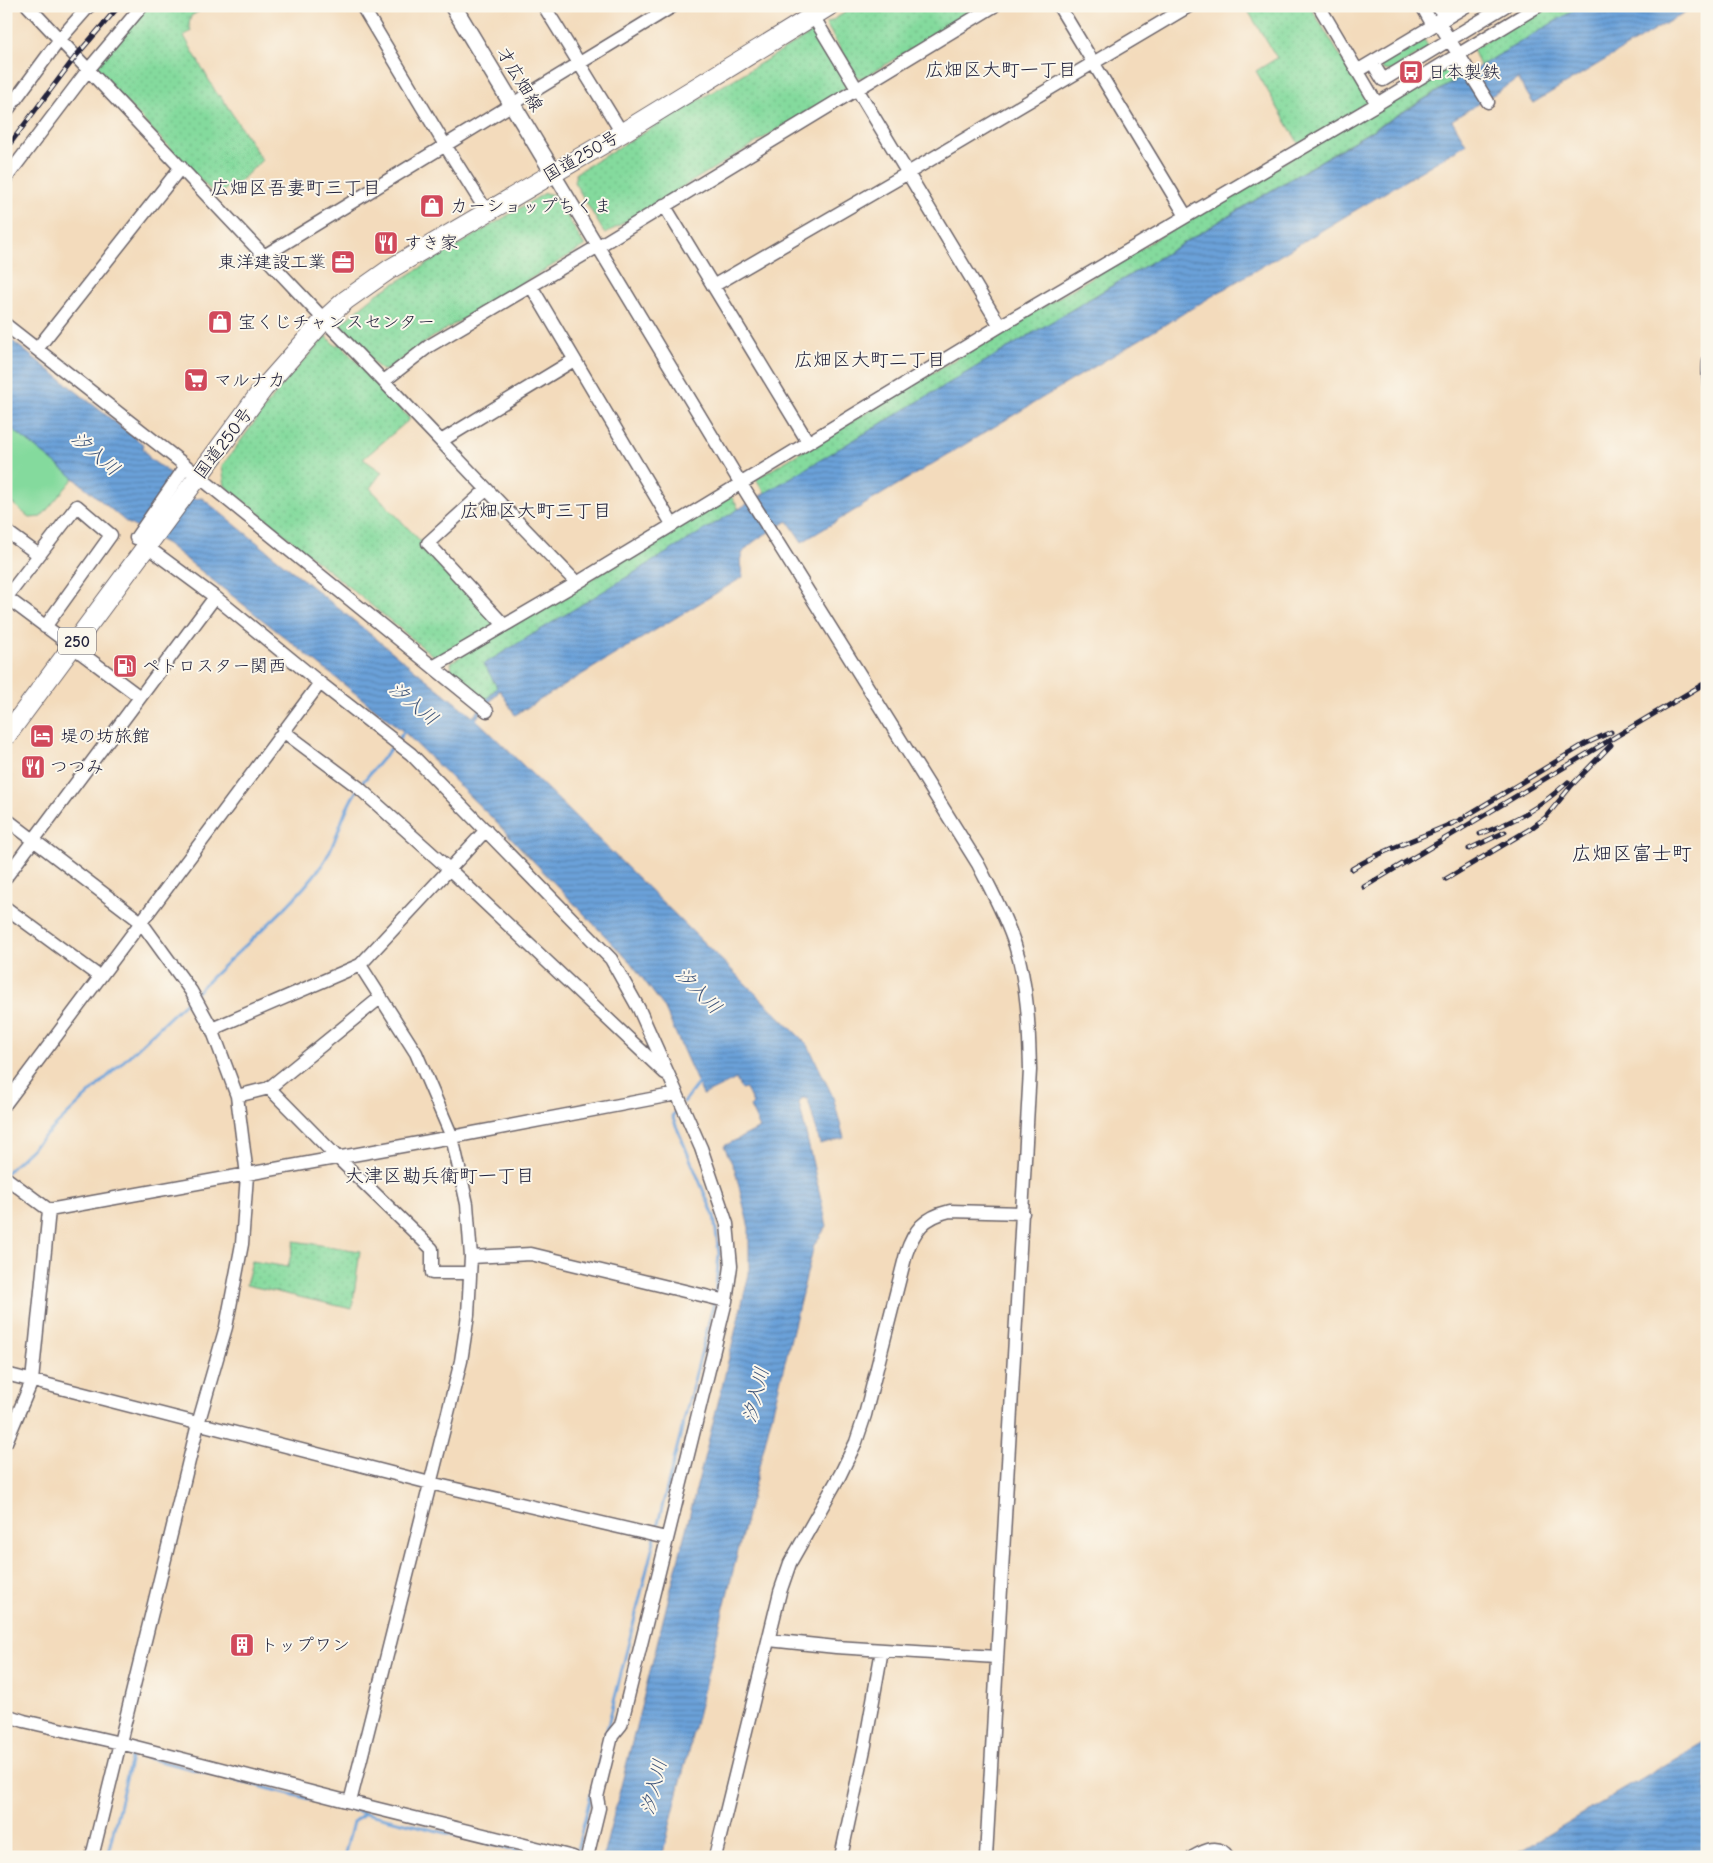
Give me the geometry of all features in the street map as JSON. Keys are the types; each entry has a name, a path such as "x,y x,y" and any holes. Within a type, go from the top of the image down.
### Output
{"highway":[{"name":"国道250号","path":"6,736 72,647 141,542 192,471 324,320 346,300 390,269 622,133 810,11 829,6"}],"main road":[{"name":"才広畑線","path":"453,6 553,172"}],"street":[{"path":"28,6 324,320 577,583"},
{"path":"6,112 60,39 89,6"},
{"path":"6,178 88,70 142,6"},
{"path":"362,6 487,212"},
{"path":"544,6 622,133"},
{"path":"264,256 672,6"},
{"path":"384,381 429,346 994,6"},
{"path":"1059,6 1186,216"},
{"path":"713,286 1094,64 1189,6"},
{"path":"1319,6 1377,104"},
{"path":"1422,6 1430,20 1439,22"},
{"path":"1438,6 1442,13 1439,22 1466,69 1488,102"},
{"path":"1358,71 1466,6"},
{"path":"1372,62 1383,80 1505,6"},
{"path":"433,668 577,583 1000,326 1377,104 1538,6"},
{"path":"810,11 1000,326"},
{"path":"37,349 181,167"},
{"path":"553,172 774,538 978,864 1015,945 1026,993 1030,1070 986,1857"},
{"path":"664,206 808,442"},
{"path":"531,286 672,524"},
{"path":"6,325 192,471 483,708"},
{"path":"441,441 574,360"},
{"path":"486,490 428,543 504,625"},
{"path":"46,627 111,535 77,506 6,598 140,697"},
{"path":"6,531 39,555"},
{"path":"141,542 215,597 411,754 611,959 638,1009 701,1148 727,1224 731,1266 726,1301 621,1725 612,1736 597,1797 599,1808 586,1857"},
{"path":"6,877 215,597"},
{"path":"6,1103 320,683"},
{"path":"283,731 358,787 449,869 670,1078"},
{"path":"6,819 141,922 191,991 212,1029 237,1096 247,1175 240,1254 226,1327 198,1424 92,1857"},
{"path":"212,1029 360,965 486,830"},
{"path":"6,908 100,978"},
{"path":"350,1802 461,1361 468,1315 471,1257 467,1204 452,1138 416,1052 360,965"},
{"path":"237,1096 269,1088 381,998"},
{"path":"269,1088 432,1249 432,1273 470,1273"},
{"path":"6,1178 49,1210 452,1138 677,1094"},
{"path":"6,1442 32,1381 49,1210"},
{"path":"715,1857 780,1592 790,1564 840,1475 856,1442 865,1415 912,1236 922,1224 940,1213 950,1210 1023,1214"},
{"path":"471,1257 531,1254 726,1301"},
{"path":"6,1374 430,1483 666,1538"},
{"path":"769,1640 882,1650 996,1657"},
{"path":"841,1857 865,1745 882,1650"},
{"path":"6,1714 24,1721 120,1743 573,1857"},
{"path":"1193,1857 1206,1849 1215,1848 1226,1853 1228,1857"}],"green space":[{"path":"148,6 208,6 191,16 189,24 191,31 184,36 218,96 220,95 262,160 237,184 233,182 217,197 96,71 96,64"},
{"path":"856,6 983,6 863,78 857,77 826,24"},
{"path":"1245,6 1310,6 1368,102 1299,144 1256,71 1277,58"},
{"path":"1543,6 1581,6 1480,66 1473,49"},
{"path":"815,31 847,83 845,89 605,234 574,182 576,173"},
{"path":"1422,36 1429,48 1391,71 1383,70 1380,65 1381,61"},
{"path":"1446,65 1459,78 765,493 756,479"},
{"path":"545,193 554,195 585,246 433,337 387,370 381,370 339,325 377,294"},
{"path":"326,336 336,346 339,343 410,419 363,459 382,472 370,488 499,624 437,659 225,486 222,466 282,385"},
{"path":"6,424 74,478 41,517 30,518 6,498"},
{"path":"731,496 739,509 484,664 497,687 484,702 452,676 451,662"},
{"path":"294,1241 360,1251 352,1309 246,1285 252,1261 288,1267"}],"water":[{"name":"汐入川","path":"1581,6 1695,6 1533,103 1518,79 1452,120 1466,144 802,542 788,521 768,532 748,547 741,557 743,577 515,715 500,690 476,719 808,1045 833,1097 844,1138 820,1144 808,1099 802,1098 799,1103 827,1226 814,1245 662,1857 603,1857 749,1274 749,1228 735,1170 724,1146 760,1128 750,1107 753,1104 746,1088 741,1089 736,1079 703,1095 664,1007 631,963 491,817 404,732 167,544 126,522 6,424 6,336 144,445 143,448 150,459 170,473 173,484 194,499 202,498 473,717 497,687 484,664 765,493"},
{"path":"1707,1740 1707,1857 1510,1857"}],"waterway":[{"path":"398,740 406,729"},
{"path":"361,784 394,745"},
{"path":"196,993 277,916 308,883 322,865 332,847 347,807 358,789"},
{"path":"6,1173 191,997"},
{"path":"684,1102 700,1081"},
{"path":"680,1107 672,1116 714,1216 719,1254 715,1296"},
{"path":"656,1531 714,1302"},
{"path":"576,1854 655,1537"},
{"path":"107,1857 132,1754 365,1813"},
{"path":"344,1857 353,1822 365,1813 543,1857"}],"railway":[{"path":"6,149 76,56 119,6"},
{"path":"1707,346 1704,360 1707,401"},
{"path":"1364,887 1707,682"},
{"path":"1466,816 1585,744 1611,732"},
{"path":"1446,879 1545,818 1572,785 1611,745"},
{"path":"1480,834 1527,813 1568,782"},
{"path":"1352,869 1392,848 1462,819"},
{"path":"1469,849 1505,832"}],"place":[{"name":"日本製鉄","path":"1411,72"},
{"name":"カーショップちくま","path":"432,206"},
{"name":"すき家","path":"386,243"},
{"name":"東洋建設工業","path":"343,262"},
{"name":"宝くじチャンスセンター","path":"220,322"},
{"name":"マルナカ","path":"196,380"},
{"name":"ペトロスター関西","path":"125,666"},
{"name":"堤の坊旅館","path":"42,736"},
{"name":"つつみ","path":"33,767"},
{"name":"トップワン","path":"242,1645"}],"district":[{"name":"広畑区大町一丁目","path":"1001,69"},
{"name":"広畑区吾妻町三丁目","path":"296,187"},
{"name":"広畑区大町二丁目","path":"870,359"},
{"name":"広畑区大町三丁目","path":"536,510"},
{"name":"広畑区富士町","path":"1632,853"},
{"name":"大津区勘兵衛町一丁目","path":"440,1175"}]}
